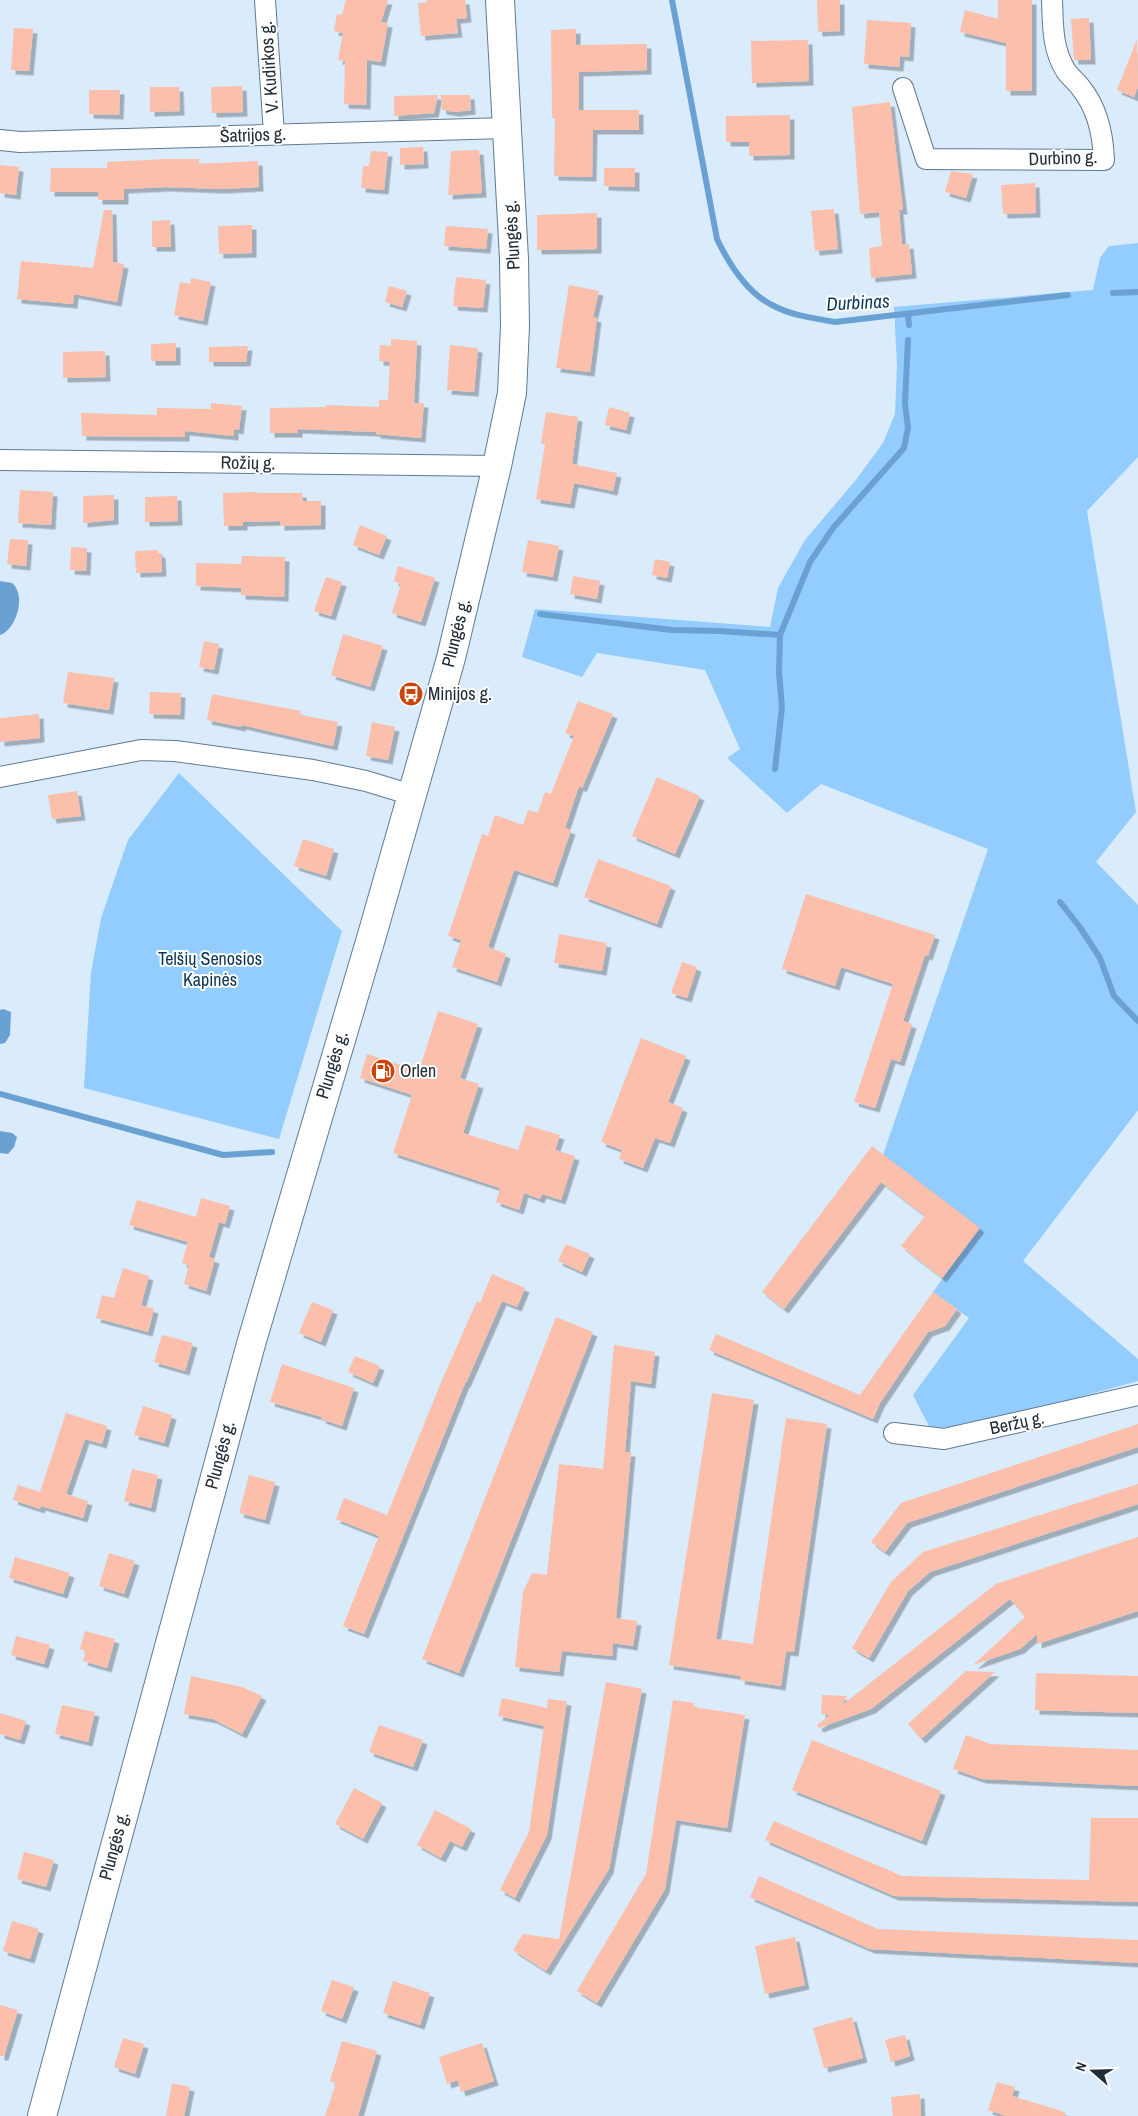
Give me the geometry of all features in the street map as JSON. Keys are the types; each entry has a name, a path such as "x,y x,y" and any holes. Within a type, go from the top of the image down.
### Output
{"main road":[{"name":"Plungės g.","path":"42,2116 245,1363 451,658 497,466 512,393 515,326 514,259 500,0"}],"street":[{"name":"V. Kudirkos g.","path":"265,0 274,134"},
{"name":"Durbino g.","path":"903,88 926,159 1104,160 1103,134 1092,105 1082,89 1066,71 1058,55 1053,39 1052,0"},
{"name":"Šatrijos g.","path":"0,140 20,142 506,128"},
{"name":"Rožių g.","path":"0,460 497,466"},
{"path":"0,778 141,750 175,751 313,770 366,781 412,795"},
{"name":"Beržų g.","path":"894,1434 944,1439 1138,1395"}],"green space":[{"path":"1138,243 1138,457 1087,511 1136,812 1096,862 1138,905 1138,1110 1023,1261 1138,1359 1138,1381 974,1426 930,1428 913,1395 969,1318 933,1292 979,1228 883,1155 988,849 821,784 787,813 727,758 740,749 705,670 597,653 582,677 522,657 535,609 770,627 778,588 805,540 855,481 883,443 895,414 897,365 894,307 1093,290 1100,258 1109,246"},
{"name":"Telšių Senosios Kapinės","path":"179,773 342,931 279,1139 84,1088 91,973 101,918 128,840"}],"shaded area":[{"path":"0,581 12,583 19,595 19,603 15,620 6,632 0,635"},
{"path":"3,1009 11,1012 10,1035 5,1043 0,1044 0,1010"},
{"path":"0,1131 12,1133 17,1137 14,1147 8,1154 0,1153"}],"building":[{"path":"346,0 388,0 381,22 388,23 381,62 367,60 366,105 344,104 345,61 338,60 343,33 334,31 337,14 342,15"},
{"path":"427,0 465,0 467,18 456,19 458,33 421,36 418,3 427,2"},
{"path":"817,0 840,0 840,31 818,32"},
{"path":"998,0 1032,0 1032,91 1006,91 1006,43 960,32 965,10 998,19"},
{"path":"1089,18 1091,60 1074,60 1071,19"},
{"path":"867,20 911,23 909,57 900,56 899,67 864,64"},
{"path":"14,28 33,29 29,71 11,70"},
{"path":"576,29 576,45 647,44 647,70 579,72 579,110 639,110 639,130 593,130 592,177 554,176 555,118 552,118 551,30"},
{"path":"1137,39 1138,86 1134,97 1117,90"},
{"path":"808,40 809,81 752,83 751,41"},
{"path":"242,86 243,112 212,113 211,87"},
{"path":"150,87 179,87 180,111 150,112"},
{"path":"89,90 120,90 119,115 89,114"},
{"path":"438,95 434,113 394,116 394,96"},
{"path":"441,95 470,95 471,110 455,112 442,110"},
{"path":"890,102 903,210 899,210 902,245 909,244 912,274 871,278 869,248 882,246 879,212 860,214 852,107"},
{"path":"790,115 790,155 749,156 749,142 726,142 726,116"},
{"path":"423,147 424,164 400,165 400,148"},
{"path":"479,150 482,193 448,195 451,151"},
{"path":"371,151 388,152 384,190 361,188 363,166 369,166"},
{"path":"199,159 199,164 258,161 259,187 124,189 124,200 98,200 98,192 50,192 51,168 107,168 107,162"},
{"path":"0,165 19,167 16,195 0,193"},
{"path":"604,168 635,168 635,187 604,186"},
{"path":"951,171 973,174 966,198 945,192"},
{"path":"1035,183 1036,213 1003,214 1001,185"},
{"path":"834,209 838,249 815,251 811,211"},
{"path":"104,210 112,210 113,262 124,264 117,302 74,294 73,304 17,299 21,261 93,268"},
{"path":"597,213 597,249 537,250 537,215"},
{"path":"170,220 171,247 152,247 152,221"},
{"path":"252,225 252,253 219,254 218,226"},
{"path":"446,226 488,229 486,249 444,246"},
{"path":"456,277 486,280 483,308 453,306"},
{"path":"191,278 211,282 203,321 174,315 180,282 190,284"},
{"path":"569,285 599,291 593,317 597,318 590,372 556,368"},
{"path":"389,286 407,291 402,307 385,302"},
{"path":"391,339 417,341 414,403 424,403 421,438 376,434 376,432 298,429 298,433 270,433 270,408 326,407 326,405 379,407 379,400 388,400 390,362 379,361 380,345 391,346"},
{"path":"176,343 176,361 151,361 151,344"},
{"path":"450,345 478,348 474,392 447,390"},
{"path":"248,346 246,362 209,362 209,347"},
{"path":"105,351 106,377 63,378 63,352"},
{"path":"211,403 242,406 239,430 234,429 234,436 185,431 185,437 82,436 81,413 157,415 157,408 211,409"},
{"path":"609,407 630,413 626,430 605,425"},
{"path":"546,412 578,417 572,464 617,473 613,491 574,483 570,504 536,499 545,444 541,444"},
{"path":"20,490 53,492 51,525 18,523"},
{"path":"223,493 302,493 303,501 321,501 321,525 280,526 280,521 243,522 243,526 224,526"},
{"path":"114,495 114,520 83,523 83,496"},
{"path":"177,496 178,521 145,522 145,497"},
{"path":"360,525 387,536 379,555 353,545"},
{"path":"10,539 28,540 26,566 7,564"},
{"path":"528,540 559,546 553,577 522,572"},
{"path":"71,547 87,548 86,571 70,570"},
{"path":"158,550 158,553 161,553 162,572 136,573 135,551"},
{"path":"242,556 285,557 284,597 241,595 241,588 196,586 196,563 241,564"},
{"path":"655,559 670,562 667,578 652,575"},
{"path":"398,566 435,578 421,622 392,613 401,584 394,581"},
{"path":"573,576 600,581 597,599 570,594"},
{"path":"326,577 342,582 331,616 314,611"},
{"path":"343,634 383,646 370,687 331,675"},
{"path":"204,641 219,644 214,670 199,667"},
{"path":"68,672 114,678 109,710 63,703"},
{"path":"150,692 181,693 180,715 149,714"},
{"path":"212,694 301,711 300,715 338,722 333,746 242,725 241,727 207,720"},
{"path":"578,701 613,714 582,788 579,786 565,828 571,830 553,883 514,870 488,947 506,954 497,982 452,967 461,940 448,936 482,834 488,836 495,815 523,825 528,810 538,813 545,792 551,794 574,736 565,733"},
{"path":"39,714 40,738 0,742 0,718"},
{"path":"372,722 395,727 388,760 366,756"},
{"path":"657,777 700,796 675,854 632,836"},
{"path":"77,791 81,816 52,819 48,795"},
{"path":"303,839 334,849 326,876 294,866"},
{"path":"598,859 671,886 657,924 584,897"},
{"path":"806,894 935,935 928,956 925,955 903,1021 912,1024 900,1062 891,1059 875,1108 854,1102 893,984 841,967 835,986 782,969"},
{"path":"559,934 607,943 602,971 554,963"},
{"path":"682,962 697,967 687,998 671,993"},
{"path":"438,1011 478,1024 460,1078 479,1084 463,1133 518,1150 526,1125 560,1135 555,1150 575,1156 561,1200 542,1194 540,1199 524,1193 519,1210 496,1202 500,1188 393,1153 412,1095 360,1078 367,1054 419,1071"},
{"path":"641,1038 686,1056 668,1102 683,1108 670,1143 655,1138 643,1168 619,1159 622,1150 601,1142"},
{"path":"872,1146 980,1228 942,1278 901,1246 925,1216 881,1182 784,1309 762,1292"},
{"path":"201,1198 230,1206 225,1224 219,1222 209,1257 215,1259 206,1291 184,1284 189,1265 182,1263 188,1242 129,1225 137,1200 196,1217"},
{"path":"566,1244 590,1254 582,1272 558,1261"},
{"path":"123,1268 149,1276 141,1305 154,1309 148,1332 96,1318 102,1295 114,1298"},
{"path":"492,1274 525,1288 517,1307 502,1301 465,1383 364,1634 343,1626 379,1536 336,1519 344,1498 387,1515 442,1380 477,1301 480,1303"},
{"path":"933,1292 957,1309 945,1326 928,1332 880,1403 873,1419 709,1350 716,1334 860,1395"},
{"path":"312,1302 333,1310 321,1342 299,1333"},
{"path":"556,1317 593,1332 459,1673 422,1659"},
{"path":"162,1335 193,1343 185,1371 154,1362"},
{"path":"614,1345 655,1352 651,1384 631,1381 625,1452 631,1452 616,1618 637,1621 633,1646 613,1643 612,1656 562,1651 559,1672 515,1667 523,1592 532,1573 547,1575 559,1464 603,1469"},
{"path":"355,1356 380,1366 373,1383 348,1372"},
{"path":"282,1364 354,1388 342,1426 321,1419 322,1417 270,1402"},
{"path":"712,1393 754,1400 716,1639 753,1644 786,1418 827,1424 794,1652 786,1651 781,1686 740,1680 741,1676 669,1665"},
{"path":"143,1406 172,1415 164,1443 134,1435"},
{"path":"66,1413 107,1426 102,1444 85,1439 66,1494 88,1501 83,1518 41,1506 40,1509 13,1500 18,1485 40,1492"},
{"path":"1138,1424 1138,1447 907,1523 885,1552 871,1542 901,1503"},
{"path":"132,1469 158,1475 151,1508 124,1501"},
{"path":"249,1475 275,1482 265,1520 239,1513"},
{"path":"1138,1484 1138,1504 930,1572 908,1591 869,1658 852,1648 891,1582 923,1552"},
{"path":"1138,1537 1138,1611 1037,1644 1037,1634 1020,1649 973,1665 1025,1617 1010,1599 871,1709 819,1728 817,1725 830,1715 821,1714 822,1695 847,1696 841,1706 996,1584"},
{"path":"109,1553 135,1561 124,1594 99,1586"},
{"path":"15,1557 70,1573 63,1594 9,1578"},
{"path":"85,1631 115,1639 107,1668 83,1661 86,1651 80,1649"},
{"path":"16,1636 50,1645 44,1664 11,1655"},
{"path":"966,1671 995,1672 921,1739 908,1724"},
{"path":"1036,1673 1138,1676 1138,1713 1035,1710"},
{"path":"191,1676 242,1687 262,1696 242,1734 213,1719 184,1714"},
{"path":"606,1682 642,1689 609,1869 546,1971 513,1950 523,1934 559,1939"},
{"path":"502,1698 547,1708 548,1699 567,1701 547,1835 515,1898 500,1890 529,1832 544,1726 498,1716"},
{"path":"673,1700 694,1703 694,1707 745,1715 727,1828 676,1820 665,1889 597,2003 577,1991 646,1874"},
{"path":"62,1705 95,1712 88,1742 55,1734"},
{"path":"0,1713 26,1721 20,1740 0,1734"},
{"path":"379,1725 423,1740 413,1767 369,1752"},
{"path":"966,1735 990,1744 1138,1750 1138,1786 982,1779 953,1769"},
{"path":"812,1740 941,1791 922,1841 792,1790"},
{"path":"354,1788 382,1803 363,1839 335,1824"},
{"path":"435,1810 471,1829 462,1847 450,1841 441,1858 417,1845"},
{"path":"1091,1818 1138,1818 1138,1902 894,1896 765,1840 774,1821 902,1876 1089,1880"},
{"path":"24,1852 54,1860 46,1887 17,1879"},
{"path":"759,1876 878,1929 1138,1940 1138,1963 870,1949 750,1897"},
{"path":"12,1921 39,1929 30,1959 3,1951"},
{"path":"795,1937 805,1985 765,1994 755,1946"},
{"path":"332,1980 354,1987 342,2019 321,2011"},
{"path":"393,1981 430,1993 420,2025 383,2013"},
{"path":"0,2005 18,2010 4,2056 0,2056"},
{"path":"852,2017 863,2058 824,2068 813,2028"},
{"path":"905,2035 910,2056 891,2062 885,2040"},
{"path":"123,2038 144,2044 135,2074 114,2067"},
{"path":"342,2041 377,2051 358,2116 325,2116 336,2083 330,2081"},
{"path":"482,2043 494,2081 461,2092 458,2080 447,2084 439,2057"},
{"path":"997,2082 1015,2087 1012,2096 1065,2112 1065,2116 1006,2116 988,2110"},
{"path":"172,2083 190,2087 184,2116 166,2116"},
{"path":"920,2094 921,2116 893,2116 891,2097"}],"waterway":[{"name":"Durbinas","path":"672,0 717,239 740,277 765,301 789,312 835,322 1068,295"},
{"name":"Durbinas","path":"1113,293 1138,292"},
{"path":"908,315 909,325"},
{"path":"775,769 782,707 779,673 780,635 810,562 833,528 904,448 908,428 905,403 908,340"},
{"path":"540,614 672,630 780,635"},
{"path":"1060,902 1079,926 1100,958 1114,996 1138,1021"},
{"path":"0,1094 223,1155 272,1152"}],"place":[{"name":"Minijos g.","path":"411,694"},
{"name":"Orlen","path":"383,1071"}]}
